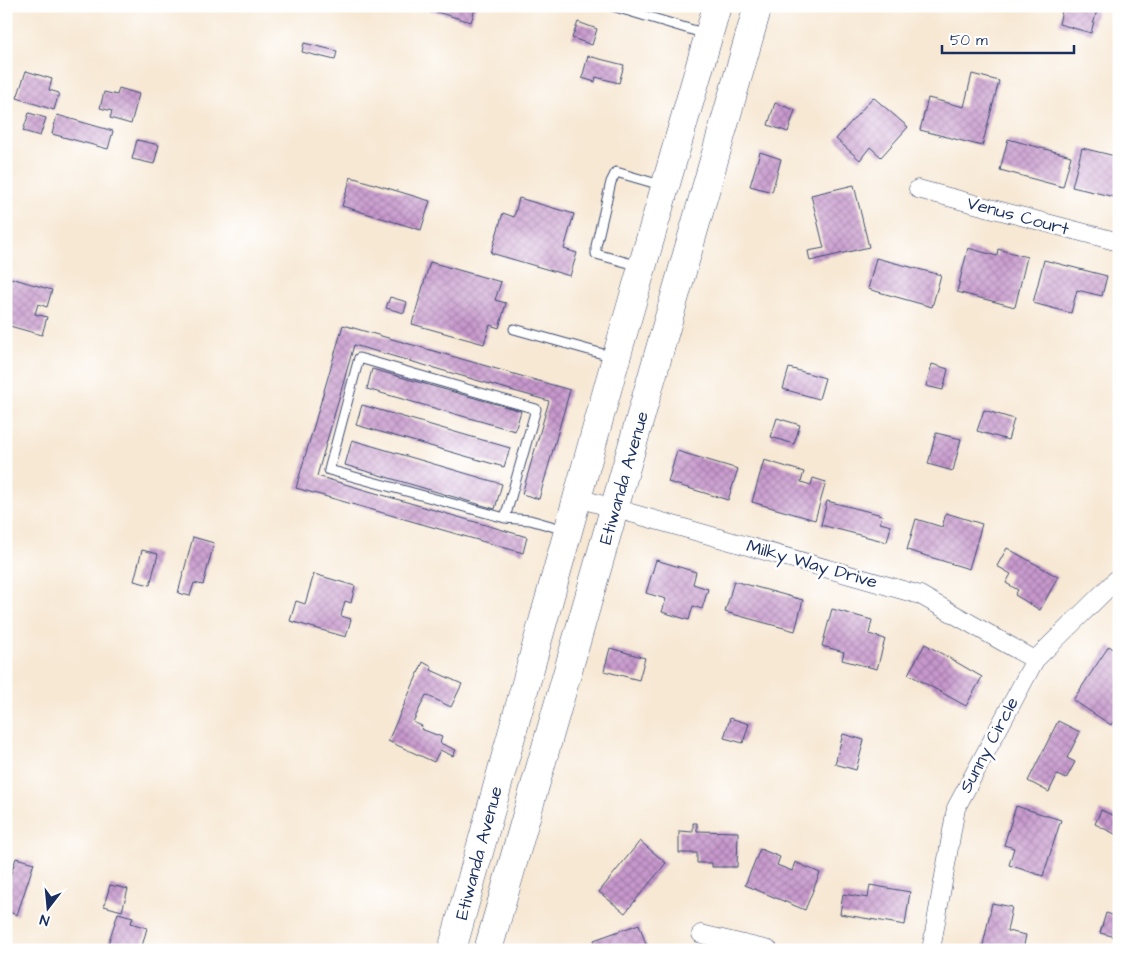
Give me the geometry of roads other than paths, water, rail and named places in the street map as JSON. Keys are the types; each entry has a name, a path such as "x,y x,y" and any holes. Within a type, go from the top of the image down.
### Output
{"main road":[{"name":"Etiwanda Avenue","path":"452,950 616,358 717,6"},
{"name":"Etiwanda Avenue","path":"488,950 758,6"}],"street":[{"name":"Venus Court","path":"918,190 1119,242"},
{"name":"Milky Way Drive","path":"578,498 920,595 1035,660"},
{"name":"Sunny Circle","path":"931,950 956,808 1035,660 1119,577"},
{"path":"701,934 769,950"}],"lane":[{"path":"612,6 709,34"},
{"path":"643,266 596,254 596,246 611,182 616,172 665,187"},
{"path":"514,329 616,358"},
{"path":"505,518 536,409 359,358 329,470 505,518 530,520 568,531"}]}
